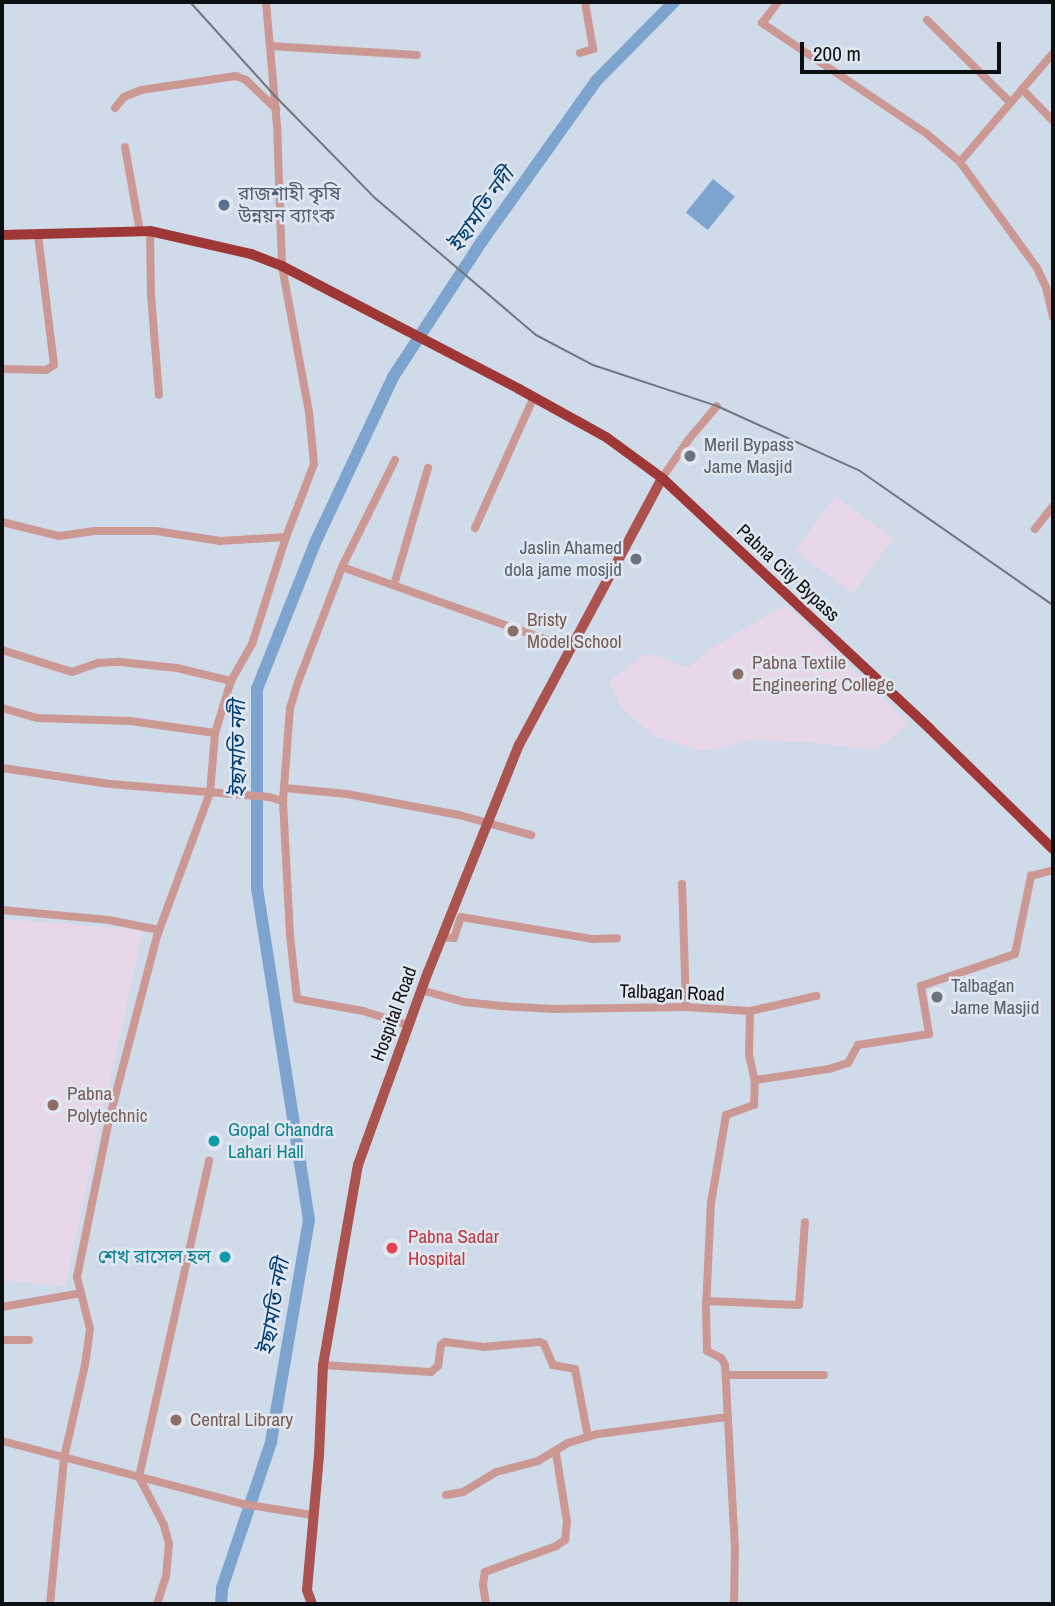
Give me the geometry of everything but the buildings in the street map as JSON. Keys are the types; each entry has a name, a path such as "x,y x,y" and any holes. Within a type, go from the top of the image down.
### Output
{"highway":[{"path":"2,235 145,231 251,254 282,266"},
{"name":"Pabna City Bypass","path":"282,266 606,437 662,478 930,729 1053,849"}],"main road":[{"name":"Hospital Road","path":"312,1604 307,1590 319,1456 323,1365 358,1165 441,937 519,745 662,478"}],"street":[{"path":"50,1604 64,1458 89,1345 90,1320 77,1277 109,1120 159,930 209,793 215,733 231,681 252,644 286,537 311,474 314,456 282,266 276,109 266,2"},
{"path":"580,53 593,49 585,2"},
{"path":"778,2 762,23 927,134 960,162 1050,287 1053,317"},
{"path":"927,20 1010,102"},
{"path":"270,46 416,55"},
{"path":"960,162 1053,54"},
{"path":"116,108 124,97 141,90 236,76 246,79 276,109"},
{"path":"1022,89 1053,121"},
{"path":"125,147 145,231 159,395"},
{"path":"2,369 46,370 54,365 38,234"},
{"path":"475,528 534,397"},
{"path":"662,478 689,439 717,406"},
{"path":"395,460 342,567 290,709 283,801 290,935 297,999 363,1011 408,1025"},
{"path":"394,585 428,468"},
{"path":"1035,528 1053,506"},
{"path":"2,522 59,536 95,531 144,531 220,541 286,537"},
{"path":"342,567 569,648"},
{"path":"2,650 72,672 98,663 120,662 177,668 231,681"},
{"path":"2,708 37,718 130,721 215,733"},
{"path":"2,768 110,784 269,797 283,801"},
{"path":"285,788 347,794 459,815 531,835"},
{"path":"734,1604 735,1549 726,1375 724,1361 707,1351 706,1301 712,1203 726,1115 754,1105 755,1080 839,1067 848,1063 858,1045 928,1035 921,986 1013,956 1031,877 1053,870"},
{"path":"682,884 686,1007"},
{"path":"2,910 109,920 159,930"},
{"path":"441,937 454,938 461,917 593,939 617,938"},
{"name":"Talbagan Road","path":"421,990 464,1002 500,1006 554,1009 686,1007 750,1011 749,1055 755,1080"},
{"path":"750,1011 816,996"},
{"path":"158,1604 166,1577 169,1544 164,1525 139,1477 209,1161"},
{"path":"706,1301 799,1305 805,1222"},
{"path":"2,1307 81,1293"},
{"path":"2,1340 29,1340"},
{"path":"323,1365 431,1372 438,1366 441,1345 445,1342 483,1347 540,1342 544,1344 553,1365 575,1369 588,1437"},
{"path":"726,1375 824,1375"},
{"path":"446,1495 463,1492 496,1472 556,1453 568,1443 588,1437 647,1425 727,1417"},
{"path":"2,1441 243,1504 312,1515"},
{"path":"486,1604 483,1584 485,1572 556,1546 565,1539 567,1522 556,1453"}],"shaded area":[{"path":"2,2 1053,2 1053,1604 2,1604"},
{"path":"835,496 893,538 853,593 795,551"},
{"name":"Pabna Textile Engineering College","path":"787,606 909,724 876,750 807,742 745,740 724,748 698,750 655,736 622,709 609,681 648,653 689,668 704,653"},
{"name":"Pabna Polytechnic","path":"2,919 143,930 65,1286 2,1280"}],"water":[{"path":"713,179 735,197 708,230 686,212"}],"waterway":[{"name":"ইছামতি নদী","path":"221,1604 222,1588 271,1442 309,1220 257,888 257,689 315,543 393,377 482,241 597,80 674,2"}],"railway":[{"path":"190,2 275,96 375,198 536,335 593,365 717,406 860,471 1053,605"}],"place":[{"name":"রাজশাহী কৃষি উন্নয়ন ব্যাংক","path":"224,205"},
{"name":"Meril Bypass Jame Masjid","path":"690,456"},
{"name":"Jaslin Ahamed dola jame mosjid","path":"636,559"},
{"name":"Bristy Model School","path":"513,631"},
{"name":"Pabna Textile Engineering College","path":"738,674"},
{"name":"Talbagan Jame Masjid","path":"937,997"},
{"name":"Pabna Polytechnic","path":"53,1105"},
{"name":"Gopal Chandra Lahari Hall","path":"214,1141"},
{"name":"Pabna Sadar Hospital","path":"392,1248"},
{"name":"শেখ রাসেল হল","path":"225,1257"},
{"name":"Central Library","path":"176,1420"}]}
